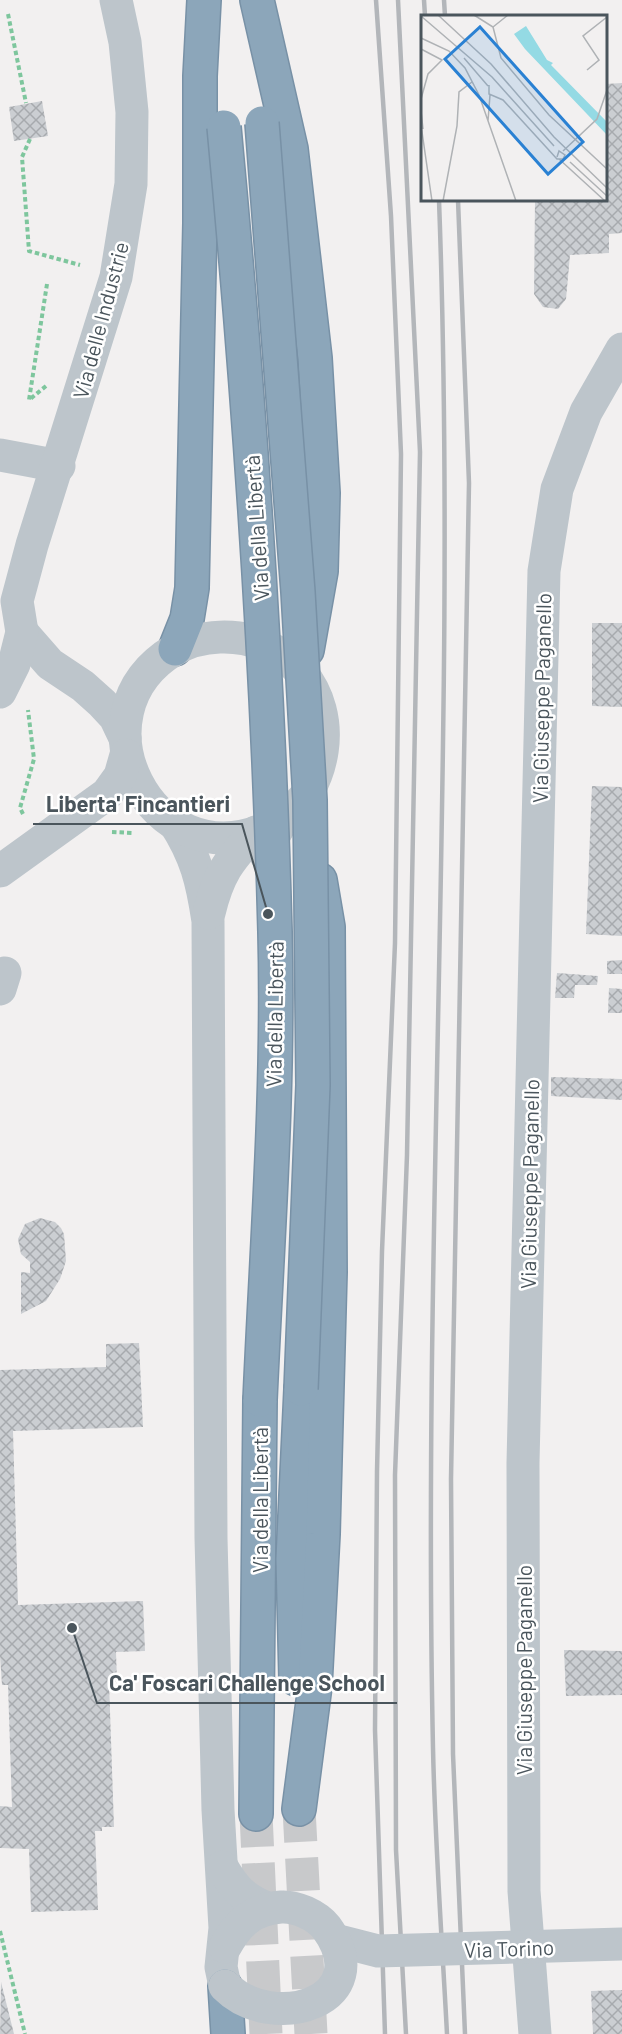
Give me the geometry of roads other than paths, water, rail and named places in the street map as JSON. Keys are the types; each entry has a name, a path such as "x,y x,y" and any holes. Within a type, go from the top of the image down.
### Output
{"highway":[{"path":"176,649 187,619 192,588 200,223 200,76 204,0"},
{"name":"Via della Libertà","path":"211,0 240,298 260,584 275,934 272,1110 260,1400 256,1814"},
{"name":"Via della Libertà","path":"252,0 298,592 310,800 313,1085 293,1559 298,1809 315,1686 323,1534 331,1099"},
{"path":"257,0 291,149 315,358 322,493 321,571 308,639 306,666 312,687"},
{"path":"297,805 312,840 328,927 331,1099"},
{"path":"225,1986 228,2034"}],"street":[{"name":"Via delle Industrie","path":"14,695 14,664 22,632 17,601 116,277 131,184 132,112 125,42 116,0"},
{"name":"Via Giuseppe Paganello","path":"535,2034 524,1891 523,1463 544,571 557,489 586,412 622,349"},
{"path":"0,455 58,466"},
{"path":"22,632 50,664 83,686 115,717 133,779 147,800 166,817 191,849 202,882 208,921 211,1538 218,1810 225,1947 221,1967 225,1986 234,2004 249,2017 267,2025 286,2026 305,2022 321,2012 334,1998 340,1978 341,1959 335,1940 323,1924 307,1912 287,1907 267,1908 249,1916 234,1929 225,1947"},
{"path":"0,871 84,813 107,794 120,776 125,747 125,723 134,693 153,666 176,649 204,639 236,637 266,645 292,663 312,687 322,713 325,741 320,769 297,805 272,836 263,861 265,990 271,1017 293,1057 331,1099"},
{"path":"83,686 108,690 124,688 144,678"},
{"path":"208,921 216,883 231,857 256,832 297,805"},
{"path":"84,813 107,806 128,806 166,817 188,830 214,837 240,836 256,832"},
{"path":"222,1867 233,1887 249,1901 267,1908"},
{"name":"Via Torino","path":"335,1940 378,1952 622,1944"},
{"name":"Via Torino","path":"340,1978 358,1966 396,1951"}],"tunnel":[{"path":"299,1809 311,2034"},
{"path":"256,1814 266,2034"}],"railway":[{"path":"376,0 391,216 401,454 395,943 382,1251 377,1472 375,1730 385,2034"},
{"path":"398,0 420,452 407,1155 395,1475 396,1850 406,2034"},
{"path":"424,0 425,15"},
{"path":"444,0 445,15"},
{"path":"439,201 444,394 445,587 431,1554 434,1784 447,2034"},
{"path":"458,201 469,483 451,1479 453,1754 465,2034"}],"place":[{"name":"Liberta' Fincantieri","path":"268,914"},
{"name":"Ca' Foscari Challenge School","path":"72,1628"}]}
